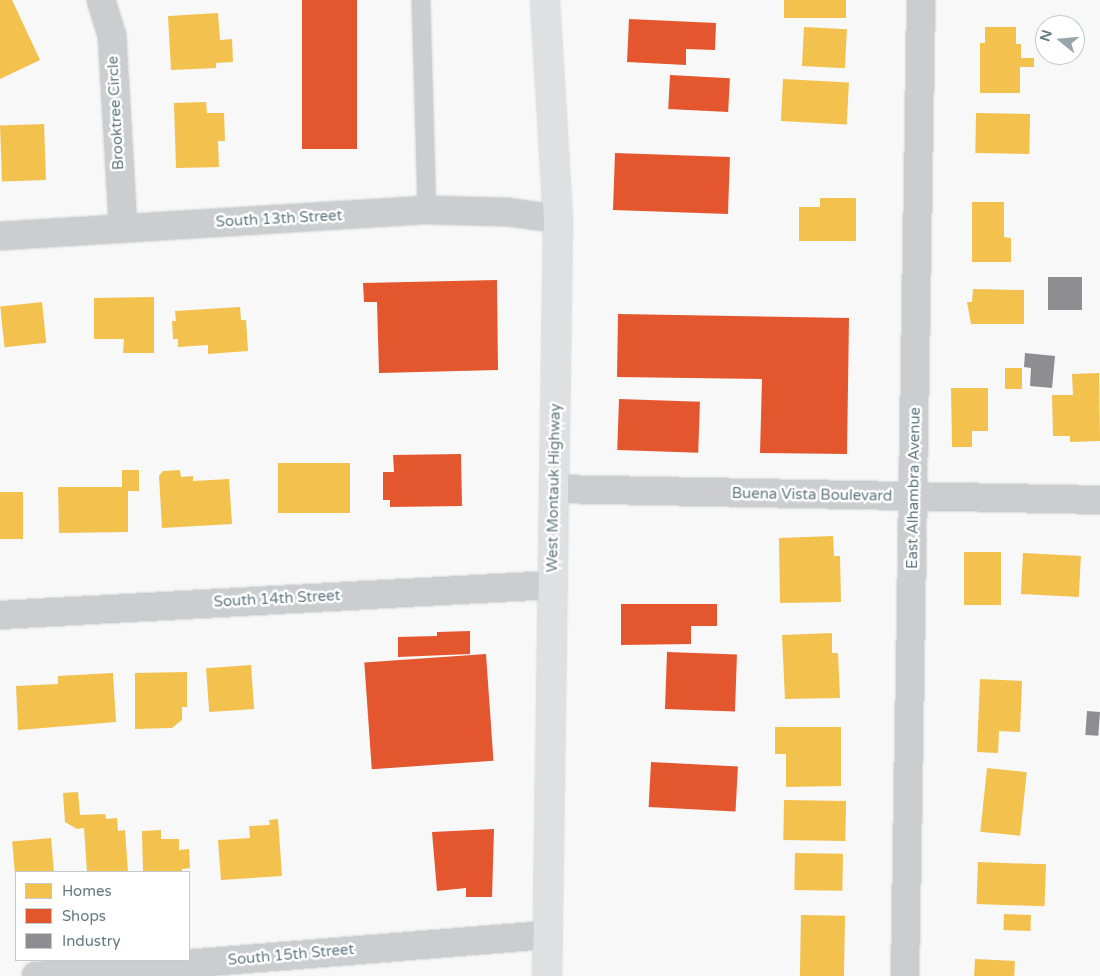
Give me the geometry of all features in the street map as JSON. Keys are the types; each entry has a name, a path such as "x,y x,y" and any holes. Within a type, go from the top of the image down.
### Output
{"main road":[{"name":"West Montauk Highway","path":"545,0 558,220 546,976"}],"street":[{"name":"Brooktree Circle","path":"101,0 112,35 123,228"},
{"name":"East Alhambra Avenue","path":"906,976 921,0"},
{"name":"South 13th Street","path":"0,236 427,210 507,212 558,220"},
{"name":"Buena Vista Boulevard","path":"554,489 1100,500"},
{"name":"South 14th Street","path":"0,615 553,585"},
{"name":"South 15th Street","path":"36,976 547,935"}],"lane":[{"path":"421,0 427,210"}],"building: Homes":[{"path":"0,0 12,0 40,60 0,79"},
{"path":"784,0 846,0 846,18 784,18"},
{"path":"218,13 220,40 232,39 233,62 216,63 216,68 171,70 168,16"},
{"path":"804,27 847,29 845,68 802,66"},
{"path":"985,27 1016,27 1016,44 1021,44 1021,58 1034,58 1034,67 1020,67 1020,93 980,93 980,43 985,43"},
{"path":"783,79 849,82 847,124 781,121"},
{"path":"206,102 207,113 224,113 225,141 218,141 219,167 176,168 174,103"},
{"path":"976,113 1030,114 1029,154 975,153"},
{"path":"44,124 46,180 2,182 0,126"},
{"path":"820,198 856,198 856,241 799,241 799,207 820,207"},
{"path":"972,202 1004,202 1004,237 1011,238 1011,262 972,262"},
{"path":"973,289 1024,290 1024,324 971,324 967,302 972,302"},
{"path":"154,297 154,353 123,353 124,339 94,339 94,298"},
{"path":"42,302 46,343 5,347 0,306"},
{"path":"240,307 241,320 246,320 248,351 208,354 208,345 178,347 178,339 173,339 172,321 176,321 175,311"},
{"path":"1005,368 1022,368 1022,389 1005,389"},
{"path":"1099,373 1100,441 1070,442 1070,436 1053,436 1052,395 1073,395 1072,374"},
{"path":"951,388 988,388 988,431 972,431 972,447 952,447"},
{"path":"278,463 350,463 350,513 278,513"},
{"path":"122,470 139,470 139,491 128,491 128,532 59,533 58,487 122,487"},
{"path":"180,470 181,477 193,476 193,481 229,479 232,524 162,528 159,476 163,471"},
{"path":"0,492 23,492 23,539 0,539"},
{"path":"833,536 834,556 840,556 841,602 780,603 779,538"},
{"path":"964,552 1001,552 1001,605 964,605"},
{"path":"1023,553 1081,556 1079,597 1021,594"},
{"path":"832,633 832,653 838,653 840,698 785,699 782,635"},
{"path":"251,665 254,709 209,712 206,668"},
{"path":"187,672 187,707 182,707 182,720 172,728 135,729 135,673"},
{"path":"113,673 116,722 18,730 16,686 58,684 58,676"},
{"path":"980,679 1022,681 1020,732 999,731 998,753 977,752"},
{"path":"775,727 841,727 841,786 786,787 786,754 775,754"},
{"path":"987,768 1027,772 1020,836 980,832"},
{"path":"78,792 80,815 105,814 106,819 117,818 118,831 125,830 128,871 87,871 84,828 77,829 65,822 63,793"},
{"path":"784,800 846,801 845,841 783,840"},
{"path":"278,819 282,876 221,880 218,840 250,838 249,826 270,825 269,820"},
{"path":"161,830 161,839 179,839 179,850 189,849 190,868 182,869 182,871 143,871 142,831"},
{"path":"51,838 54,871 15,871 15,874 12,841"},
{"path":"795,853 843,854 842,891 794,890"},
{"path":"978,862 1046,864 1044,906 977,904"},
{"path":"1004,914 1031,915 1030,931 1003,930"},
{"path":"801,915 845,916 844,976 800,976"},
{"path":"975,959 1015,961 1014,976 974,976"}],"building: Shops":[{"path":"302,0 357,0 357,149 302,149"},
{"path":"629,19 716,23 715,50 686,49 686,65 627,62"},
{"path":"670,75 730,78 728,112 668,109"},
{"path":"615,153 730,157 728,214 613,210"},
{"path":"497,280 498,370 379,373 377,302 364,302 363,283"},
{"path":"618,314 849,318 847,454 760,453 762,379 617,377"},
{"path":"619,399 700,402 698,453 617,450"},
{"path":"461,454 462,506 390,507 390,500 383,500 383,472 394,472 393,455"},
{"path":"621,604 717,604 717,626 691,626 691,644 621,645"},
{"path":"470,631 470,654 398,657 398,637 437,636 437,632"},
{"path":"667,652 737,654 735,711 665,709"},
{"path":"486,654 493,761 372,769 364,663"},
{"path":"651,762 738,767 736,811 649,807"},
{"path":"494,829 492,897 466,897 466,888 437,891 432,832"}],"building: Industry":[{"path":"1048,277 1082,277 1082,310 1048,310"},
{"path":"1025,353 1055,356 1052,388 1030,386 1031,368 1024,367"},
{"path":"1087,711 1100,712 1098,736 1085,735"}]}
